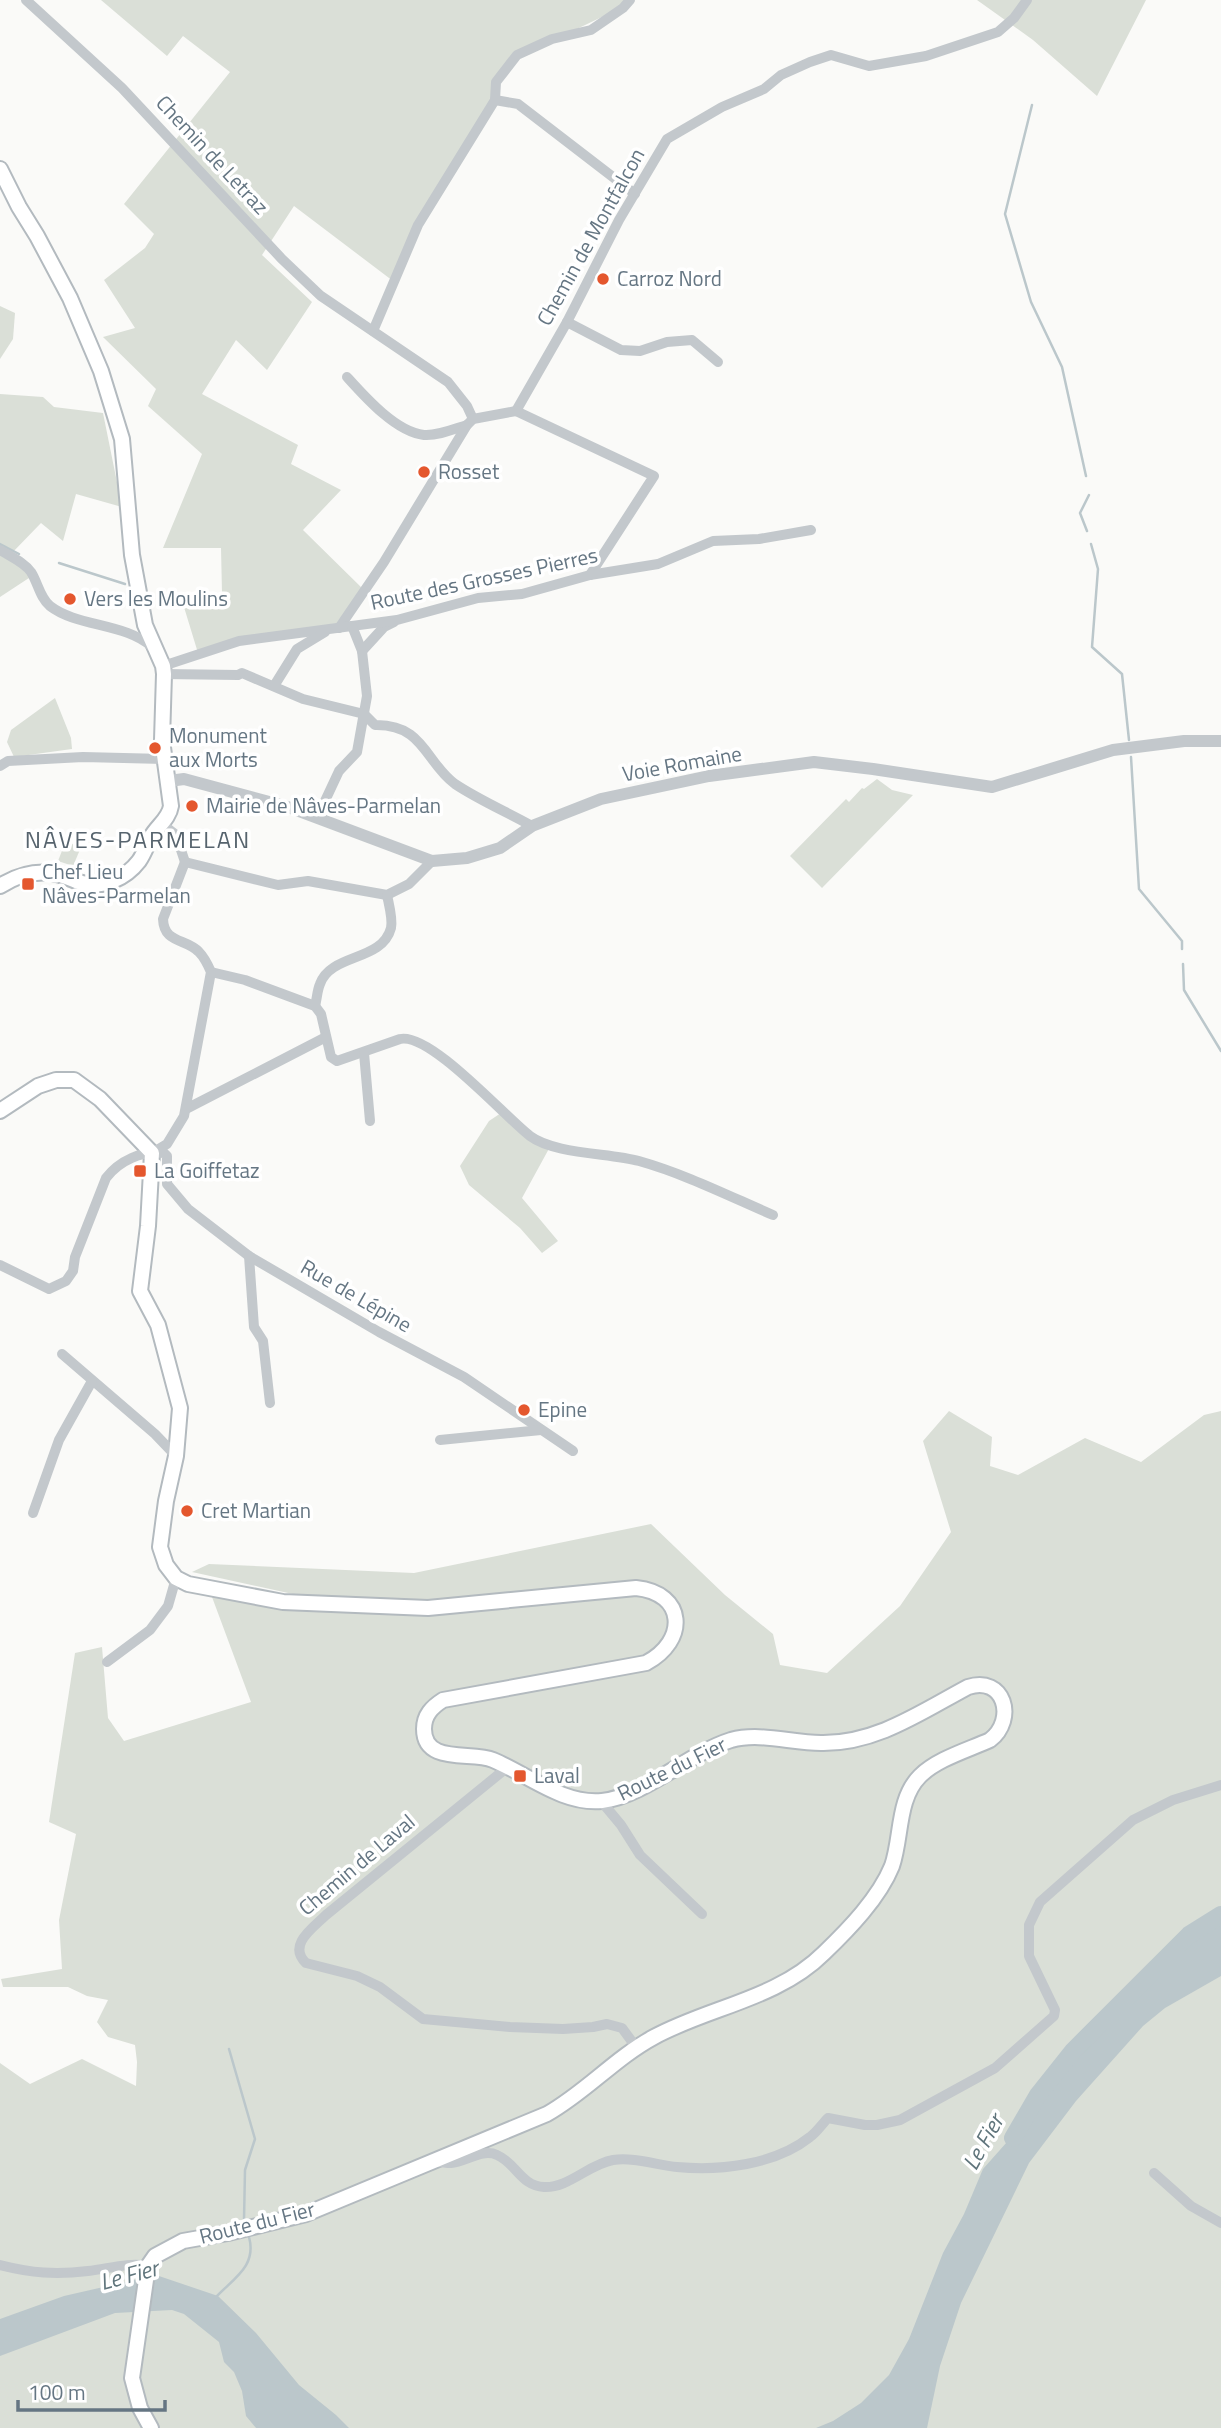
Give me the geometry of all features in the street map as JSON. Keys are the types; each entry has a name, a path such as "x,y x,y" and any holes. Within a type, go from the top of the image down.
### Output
{"main road":[{"path":"0,169 70,298 105,384 122,439 132,555 145,625 161,664 162,740 171,806 170,813 155,831 140,860 118,879 107,884 89,884 65,876 43,873 24,875 0,886"},
{"path":"0,1111 38,1086 56,1080 74,1080 100,1099 152,1153 141,1291 158,1325 180,1408 176,1456 160,1534 160,1547 166,1565 176,1578"},
{"name":"Route du Fier","path":"148,2266 155,2256 183,2241 306,2214 547,2114 571,2100 636,2047 657,2035 778,1986 805,1970 824,1954 883,1884 896,1852 905,1802 911,1787 921,1775 936,1765 998,1734 1005,1713 1002,1699 996,1690 977,1684 890,1730 844,1741 822,1743 740,1738 711,1747 631,1793 601,1801 590,1801 563,1794 489,1758 453,1756 434,1749 424,1735 424,1724 428,1713 443,1700 646,1663 666,1650 676,1629 676,1618 662,1596 649,1589 636,1588 428,1608 283,1602 188,1584 176,1578"},
{"path":"148,2266 132,2378 140,2408 151,2428"}],"street":[{"name":"Chemin de Letraz","path":"26,0 122,88 311,287 448,382 467,406 470,422"},
{"path":"373,331 418,225 495,100 496,82 517,55 552,39 591,30 630,0"},
{"name":"Chemin de Montfalcon","path":"516,411 667,139 722,107 764,89 781,75 831,55 869,66 926,56 998,32 1014,18 1027,0"},
{"path":"495,100 518,104 635,194"},
{"path":"567,322 621,350 640,351 667,342 692,340 718,362"},
{"path":"347,377 376,408 424,435 516,411 654,476 590,575"},
{"path":"274,686 297,649 334,629 384,562 470,422"},
{"name":"Route des Grosses Pierres","path":"161,664 239,641 397,620 478,598 522,594 590,575 658,565 713,541 759,539 811,530"},
{"path":"0,550 25,565 50,606 92,623 138,636 161,664 242,674 320,704 364,714 375,725 390,725 416,739 427,749 444,774 456,784 532,825"},
{"path":"362,651 384,627 397,620"},
{"path":"317,818 339,771 358,752 367,696 362,651 352,626"},
{"name":"Voie Romaine","path":"169,781 184,779 288,807 432,861 467,858 500,848 532,825 601,799 709,776 814,762 992,787 1113,751 1184,741 1221,741"},
{"path":"0,766 8,761 83,757 164,759"},
{"path":"0,1265 49,1289 65,1281 73,1270 75,1257 106,1178 124,1160 152,1153 167,1143 184,1116 211,972 198,950 170,938 163,926 163,919 185,862 176,835 162,824"},
{"path":"185,862 278,885 308,881 387,895 409,884 432,861"},
{"path":"315,1006 320,983 331,970 373,950 386,939 392,926 387,895"},
{"path":"211,972 245,980 315,1006 320,1010 331,1057 337,1061 411,1038 452,1064 532,1138 589,1153 640,1162 773,1214"},
{"path":"186,1109 326,1037"},
{"path":"365,1053 370,1121"},
{"name":"Rue de Lépine","path":"152,1153 160,1152 167,1156 167,1184 188,1209 249,1256 379,1332 464,1377 573,1451"},
{"path":"249,1256 254,1327 263,1341 270,1402"},
{"path":"62,1354 155,1434 176,1456"},
{"path":"33,1513 59,1440 92,1381"},
{"path":"440,1440 541,1430"},
{"path":"107,1662 150,1630 168,1606 176,1578"},
{"name":"Chemin de Laval","path":"509,1766 326,1915 301,1940 301,1958 306,1963 357,1976 380,1987 423,2019 563,2029 607,2024 622,2028 636,2047"},
{"path":"434,2161 451,2163 487,2153 495,2154 526,2182 547,2188 564,2184 580,2173 614,2160 678,2168 740,2167 787,2150 808,2139 828,2118 865,2125 900,2120 995,2068 1054,2017 1055,2010 1028,1956 1029,1925 1040,1902 1133,1820 1173,1800 1221,1785"},
{"path":"601,1801 621,1825 640,1855 702,1914"},
{"path":"1154,2173 1191,2206 1221,2223"},
{"path":"0,2265 34,2274 86,2272 138,2264 148,2266"}],"shaded area":[{"path":"101,0 633,0 514,59 430,205 393,281 294,206 262,255 312,302 267,370 236,340 202,394 298,445 291,464 341,490 303,530 364,590 335,625 198,653 180,594 222,593 221,548 163,548 202,454 148,406 156,389 103,337 135,328 104,280 145,248 154,234 124,204 230,72 183,36 167,56"},
{"path":"977,0 1146,0 1097,96 1033,40"},
{"path":"0,306 15,313 13,339 0,359"},
{"path":"0,394 43,397 54,407 103,413 122,507 76,494 63,541 41,523 10,555 32,576 0,597"},
{"path":"55,698 71,738 72,749 14,757 7,742 11,730"},
{"path":"877,779 892,790 913,795 822,888 790,856 846,799 849,802 862,788"},
{"path":"65,843 82,845 73,866 58,861"},
{"path":"504,1111 532,1138 551,1145 522,1198 558,1241 542,1253 520,1228 469,1185 460,1166 489,1121"},
{"path":"949,1411 992,1437 990,1466 1018,1475 1085,1438 1141,1462 1204,1415 1221,1411 1221,2428 0,2428 0,2063 30,2084 82,2059 136,2086 135,2045 108,2037 97,2022 108,2000 87,1996 68,1987 3,1987 1,1979 62,1969 59,1920 76,1834 49,1822 75,1653 102,1647 108,1718 124,1741 251,1702 212,1597 304,1607 302,1596 192,1572 209,1564 414,1573 651,1524 725,1595 773,1634 780,1665 827,1673 900,1606 951,1532 923,1441"},
{"path":"1221,1914 1221,1976 1165,2008 1143,2026 1076,2101 1029,2163 961,2303 940,2366 927,2428 816,2428 833,2421 861,2403 889,2375 909,2339 943,2253 964,2214 983,2169 1015,2133 1039,2096 1074,2052 1125,2006 1190,1935"},
{"path":"156,2275 218,2296 256,2333 299,2385 349,2428 256,2428 246,2416 242,2391 234,2372 224,2362 219,2342 184,2314 172,2310 115,2313 0,2356 0,2319 64,2296"}],"waterway":[{"path":"1032,105 1005,214 1031,302 1062,367 1086,476"},
{"path":"1087,531 1080,513 1089,495"},
{"path":"0,544 19,554"},
{"path":"1091,544 1098,569 1092,647 1122,674 1129,740"},
{"path":"59,563 125,584"},
{"path":"1131,757 1139,889 1182,941 1182,949"},
{"path":"1183,964 1184,990 1221,1051"},
{"name":"Le Fier","path":"1013,2138 1038,2095 1073,2051 1189,1935 1221,1915"},
{"path":"229,2049 255,2139 245,2170 244,2220"},
{"path":"216,2297 247,2264 251,2247 249,2237"}],"place":[{"name":"Carroz Nord","path":"603,279"},
{"name":"Rosset","path":"424,472"},
{"name":"Vers les Moulins","path":"70,599"},
{"name":"Monument aux Morts","path":"155,748"},
{"name":"Mairie de Nâves-Parmelan","path":"192,806"},
{"name":"Chef Lieu Nâves-Parmelan","path":"28,884"},
{"name":"La Goiffetaz","path":"140,1171"},
{"name":"Epine","path":"524,1410"},
{"name":"Cret Martian","path":"187,1511"},
{"name":"Laval","path":"520,1776"}],"district":[{"name":"NÂVES-PARMELAN","path":"138,840"}]}
